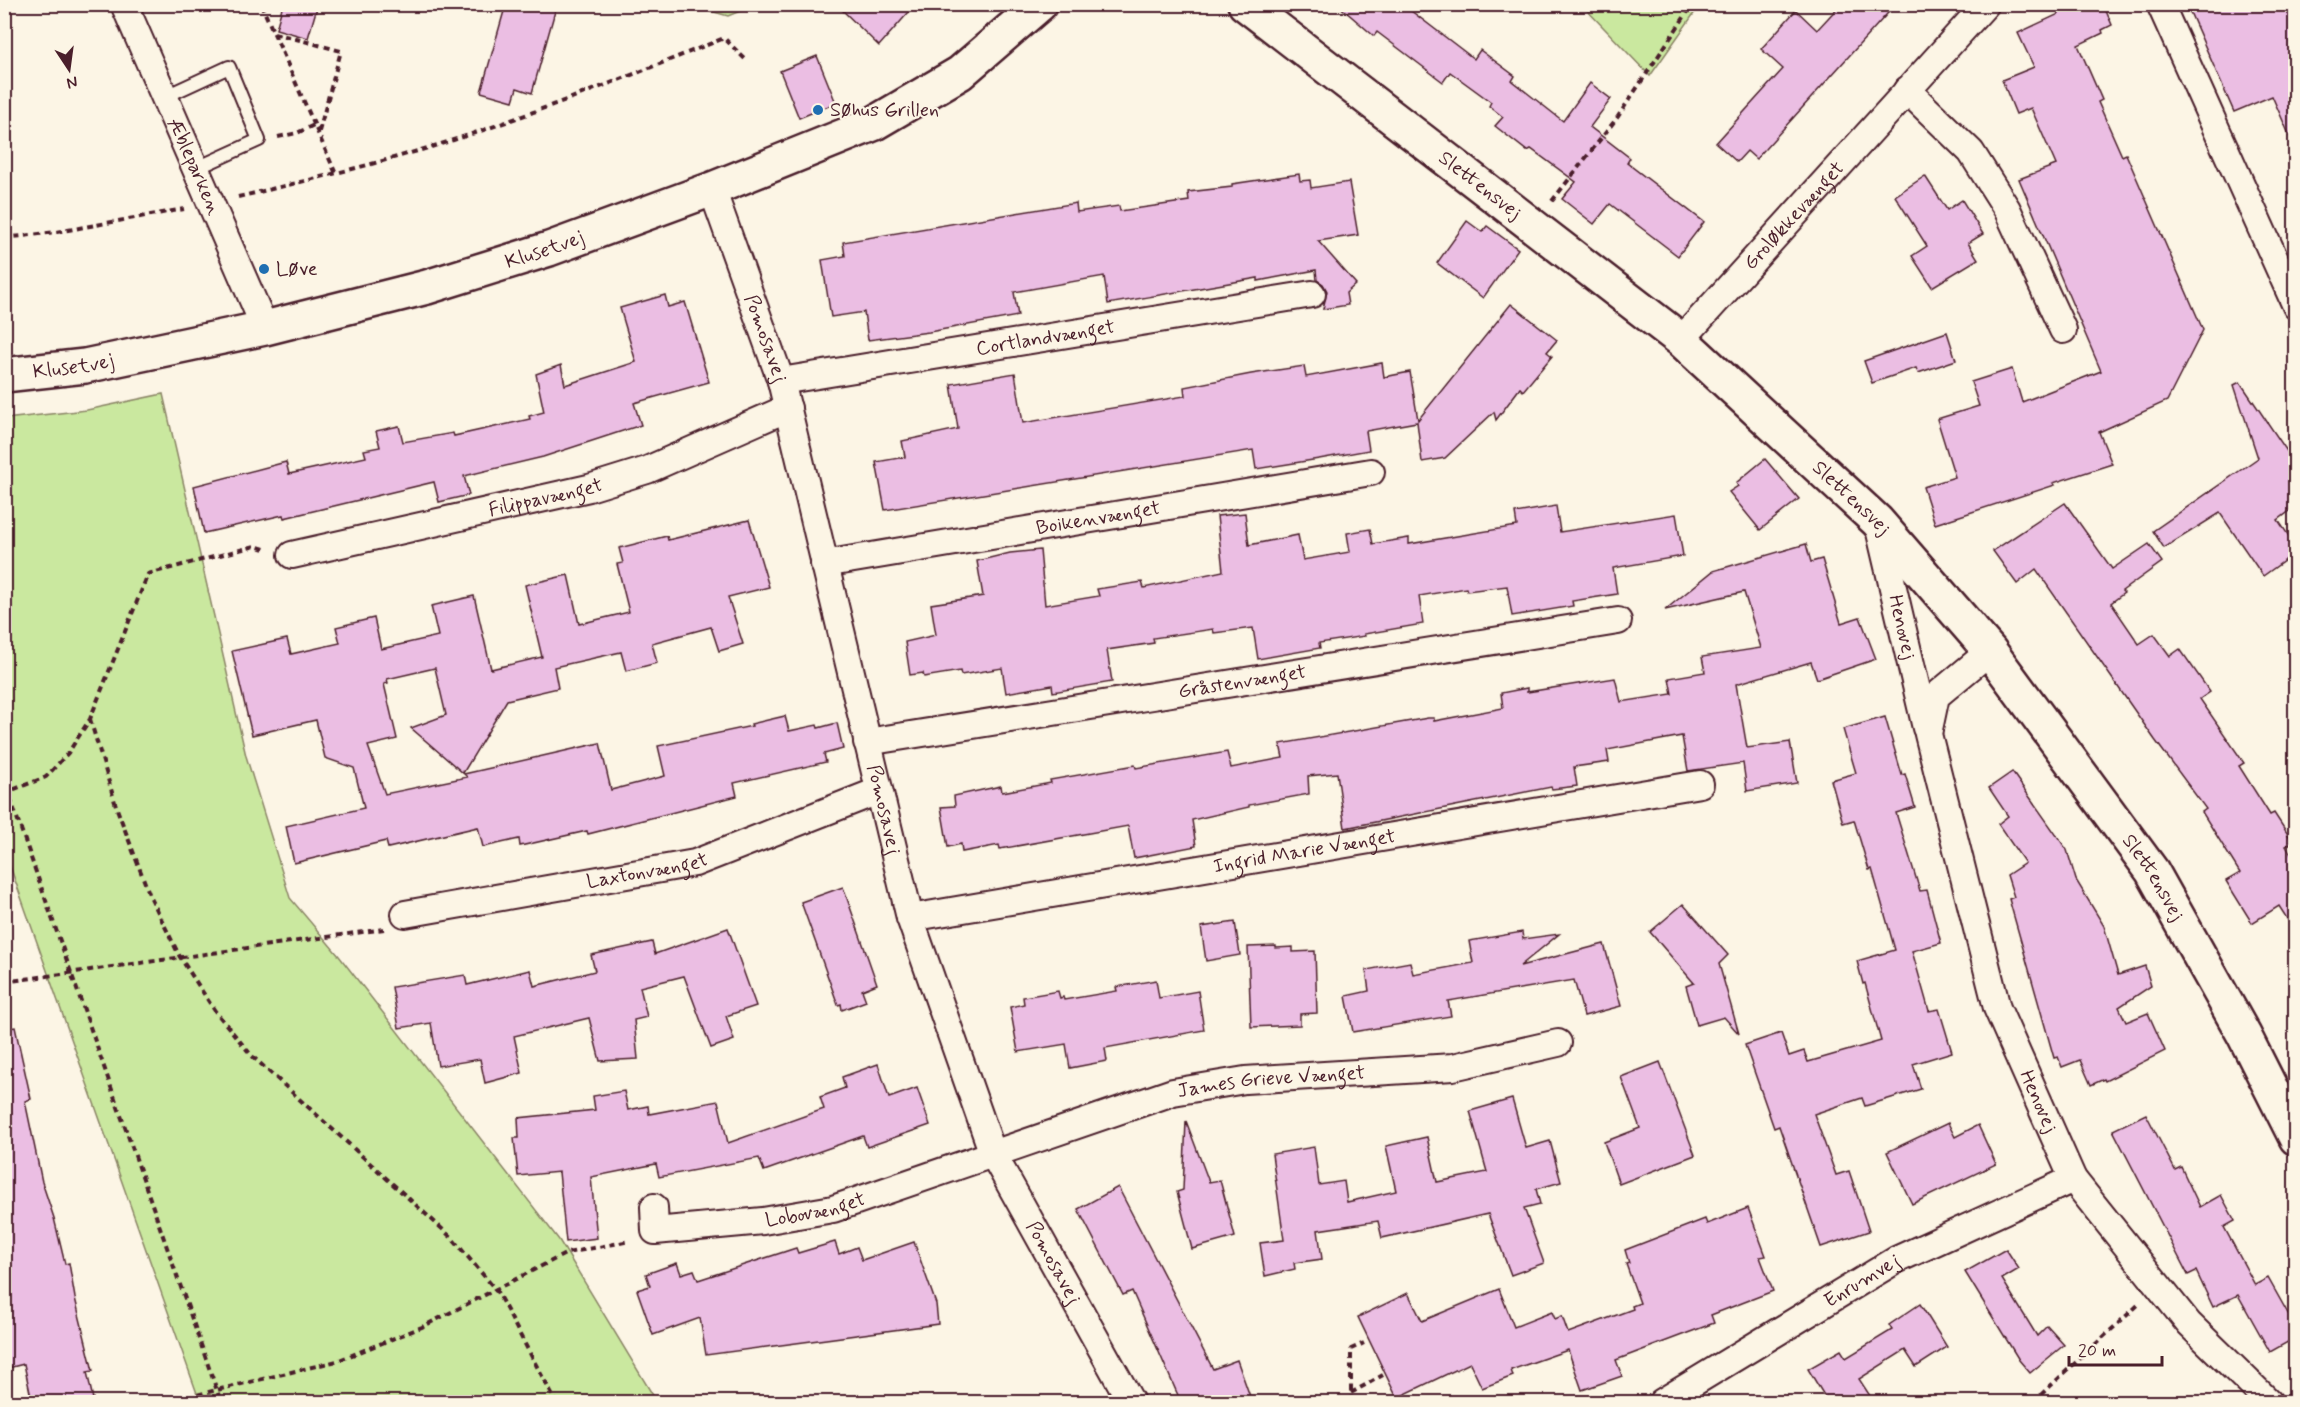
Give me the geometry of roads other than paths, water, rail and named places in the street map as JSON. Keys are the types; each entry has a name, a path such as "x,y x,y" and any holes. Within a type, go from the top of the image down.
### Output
{"street":[{"name":"Æbleparken","path":"124,4 265,328"},
{"name":"Klusetvej","path":"4,375 85,366 265,328 427,287 549,249 712,189 873,124 960,74 1040,4"},
{"name":"Slettensvej","path":"1245,4 1681,340 1877,521 1990,651 2152,871 2244,1035 2295,1138"},
{"name":"Groløkkevænget","path":"1681,340 1986,4"},
{"path":"2160,4 2295,306"},
{"path":"1906,90 1971,152 2007,209 2063,330"},
{"name":"Pomosavej","path":"712,189 781,381 910,918 993,1154 1131,1402"},
{"name":"Cortlandvænget","path":"781,381 1312,294"},
{"name":"Filippavænget","path":"292,555 589,488 647,470 788,408"},
{"name":"Boikenvænget","path":"824,564 1371,472"},
{"name":"Henovej","path":"1877,521 1996,1008 2073,1179 2189,1324 2269,1402"},
{"name":"Gråstenvænget","path":"867,742 1618,621"},
{"name":"Henovej","path":"1928,734 1936,696 1990,651"},
{"name":"Ingrid Marie Vænget","path":"910,918 1700,784"},
{"name":"Laxtonvænget","path":"405,914 695,863 878,791"},
{"name":"James Grieve Vænget","path":"993,1154 1173,1092 1245,1080 1453,1068 1558,1043"},
{"name":"Lobovænget","path":"654,1219 763,1221 833,1209 993,1154"},
{"name":"Enrumvej","path":"1662,1402 1896,1260 2073,1179"}],"lane":[{"path":"164,97 229,66 259,140 195,169"}],"place":[{"name":"Søhus Grillen","path":"818,110"},
{"name":"Løve","path":"264,269"}]}
